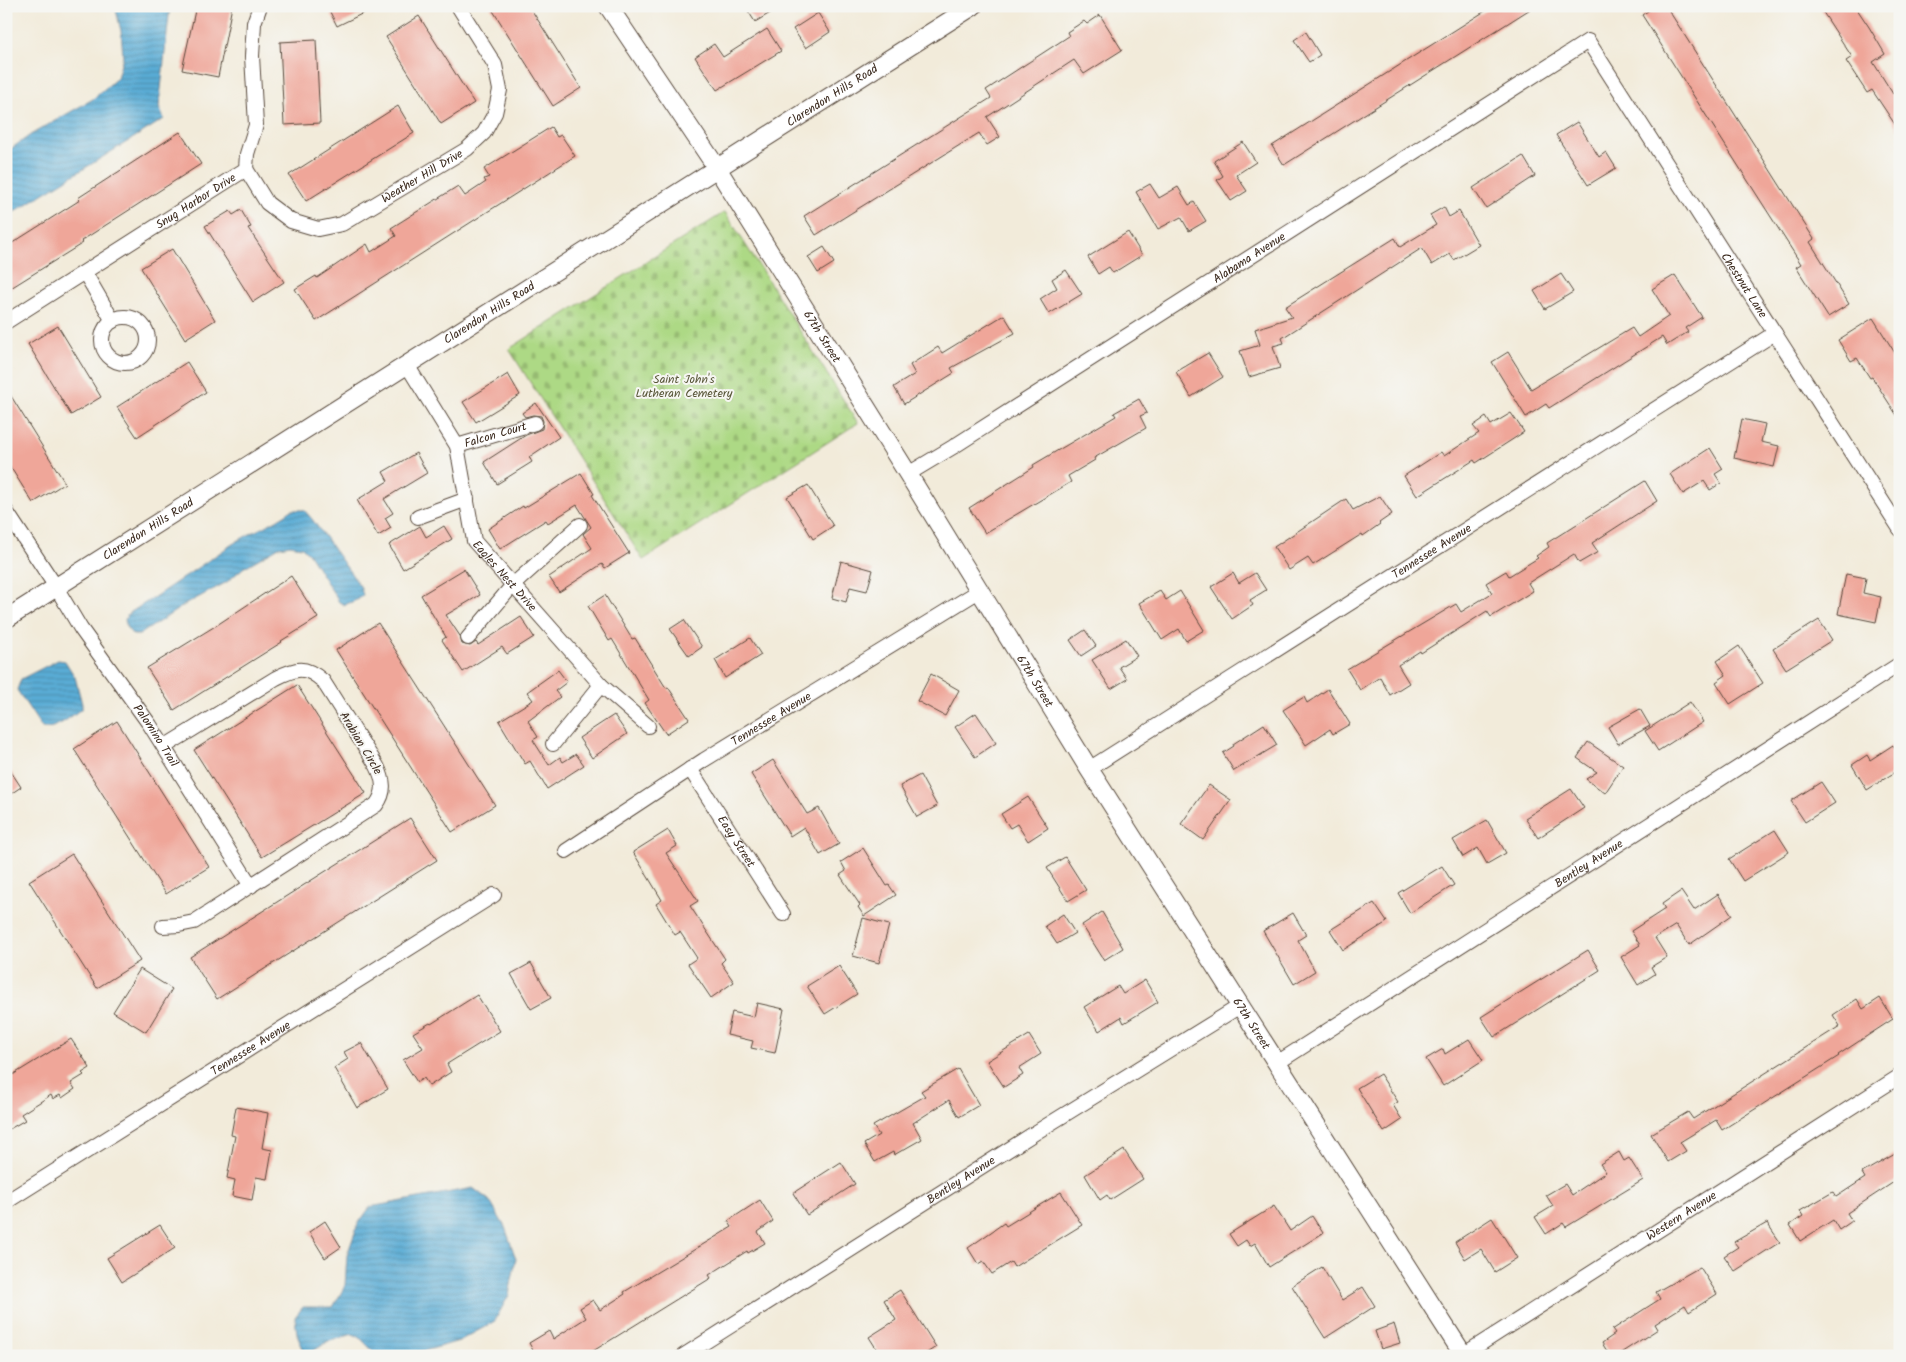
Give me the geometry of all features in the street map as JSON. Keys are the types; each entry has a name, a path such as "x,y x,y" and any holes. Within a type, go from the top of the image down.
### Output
{"street":[{"name":"Snug Harbor Drive","path":"6,322 246,168 247,154 256,126 252,56 254,23 260,6"},
{"name":"Weather Hill Drive","path":"246,168 267,203 291,222 318,229 342,224 467,148 484,133 495,113 500,90 495,65 458,6"},
{"name":"67th Street","path":"608,6 716,168 908,474 1088,769 1463,1355"},
{"name":"Clarendon Hills Road","path":"6,619 973,6"},
{"name":"Chestnut Lane","path":"1588,41 1900,528"},
{"name":"Alabama Avenue","path":"908,474 954,447 1588,41"},
{"path":"85,272 113,321"},
{"name":"Tennessee Avenue","path":"1088,769 1775,333"},
{"name":"Eagles Nest Drive","path":"407,365 457,446 474,541 601,685 648,726"},
{"name":"Falcon Court","path":"457,446 535,423"},
{"path":"418,517 467,499"},
{"path":"6,511 56,587"},
{"path":"468,638 513,585 580,525"},
{"name":"Palomino Trail","path":"56,587 81,629 129,694 164,747 251,886"},
{"name":"Tennessee Avenue","path":"566,851 690,769 979,591"},
{"name":"Bentley Avenue","path":"1277,1063 1900,664"},
{"name":"Arabian Circle","path":"163,926 194,922 376,805 381,799 384,789 382,777 377,766 323,681 313,672 303,669 291,670 276,678 164,747"},
{"path":"553,744 601,685"},
{"name":"Easy Street","path":"690,769 783,914"},
{"name":"Tennessee Avenue","path":"6,1202 494,895"},
{"name":"Bentley Avenue","path":"683,1356 1030,1136 1240,1006"},
{"name":"Western Avenue","path":"1463,1355 1900,1076"}],"green space":[{"name":"Saint John's Lutheran Cemetery","path":"725,212 858,423 643,560 509,349"}],"water":[{"path":"115,6 170,6 159,107 164,119 6,217 6,152 32,134 93,99 117,78 123,56 121,31"},
{"path":"292,510 304,510 312,519 360,586 363,595 359,599 344,605 339,602 309,554 302,547 290,545 279,547 243,568 227,582 186,604 139,635 133,635 127,628 125,620 128,614 231,545"},
{"path":"58,660 65,661 75,677 82,708 58,725 42,728 17,690 21,679"},
{"path":"473,1188 489,1200 505,1227 516,1259 509,1295 494,1322 459,1341 428,1350 402,1354 374,1352 359,1337 353,1334 327,1342 306,1356 297,1334 295,1317 303,1307 333,1307 345,1286 347,1255 358,1224 370,1207"}],"building":[{"path":"196,6 232,6 218,77 182,70"},
{"path":"327,6 378,6 337,26"},
{"path":"490,6 529,6 581,88 553,106"},
{"path":"745,6 782,6 755,22"},
{"path":"1493,6 1535,6 1284,165 1272,146"},
{"path":"1655,6 1666,6 1814,239 1810,242 1849,304 1828,317 1796,267 1801,264 1642,15"},
{"path":"1819,6 1855,6 1869,27 1885,54 1873,62 1893,94 1900,89 1900,132 1872,90 1867,93 1846,61 1852,57"},
{"path":"818,13 830,32 806,48 793,29"},
{"path":"1100,15 1122,50 1084,74 1074,60 987,117 1000,137 987,145 979,133 816,235 804,216 991,98 986,90 1069,36 1067,32 1084,21 1087,24"},
{"path":"419,16 474,103 441,124 386,37"},
{"path":"767,29 781,51 717,90 695,57 714,44 723,57"},
{"path":"1306,32 1320,55 1309,62 1294,40"},
{"path":"316,40 320,123 284,125 280,42"},
{"path":"398,106 414,133 306,201 289,175"},
{"path":"1577,122 1599,157 1606,152 1616,168 1588,185 1556,135"},
{"path":"551,127 557,137 561,135 575,156 316,321 295,289 316,276 317,278 367,244 371,252 396,236 391,228 458,186 465,196 486,182 484,179 489,177 484,169"},
{"path":"180,132 201,164 81,241 83,243 6,291 6,247 80,200 78,198"},
{"path":"1243,142 1256,162 1236,175 1247,191 1231,201 1217,180 1223,176 1214,161"},
{"path":"1523,156 1535,176 1486,208 1473,188"},
{"path":"1150,184 1159,198 1178,187 1189,205 1194,202 1206,221 1189,231 1181,217 1158,229 1136,192"},
{"path":"1444,207 1449,217 1459,211 1479,245 1454,260 1450,254 1432,265 1422,248 1282,338 1284,343 1273,346 1280,368 1249,377 1240,351 1260,345 1255,329 1292,317 1285,307 1395,238 1400,247 1436,225 1430,215"},
{"path":"241,210 251,227 248,228 284,282 253,302 205,226 230,211 233,215"},
{"path":"1128,232 1142,255 1113,273 1109,267 1098,274 1088,257"},
{"path":"824,247 834,263 818,273 808,257"},
{"path":"172,249 215,320 185,339 141,268"},
{"path":"1066,270 1082,294 1049,314 1040,299 1057,288 1052,279"},
{"path":"1561,274 1573,292 1545,309 1534,291"},
{"path":"1675,275 1702,317 1685,328 1688,332 1667,345 1662,337 1549,408 1546,404 1526,417 1492,362 1508,352 1531,389 1632,328 1638,337 1669,316 1652,289"},
{"path":"1004,315 1015,333 951,368 954,373 904,404 894,387 915,374 910,365 938,347 942,353"},
{"path":"1873,318 1900,361 1900,420 1872,377 1870,378 1857,358 1851,361 1838,340"},
{"path":"58,326 101,397 71,415 28,344"},
{"path":"1208,353 1223,377 1191,397 1176,372"},
{"path":"187,362 206,392 137,437 117,407"},
{"path":"508,374 520,395 476,422 463,402"},
{"path":"6,388 65,483 33,503 6,460"},
{"path":"1139,399 1147,413 1140,416 1146,428 1094,458 1095,460 1068,476 1071,482 985,533 969,508 1034,467 1033,465 1116,416 1114,413"},
{"path":"536,403 559,437 529,457 532,462 497,484 484,462 526,435 542,429 543,421 541,416 525,417 522,413"},
{"path":"1511,413 1524,432 1476,463 1474,460 1417,496 1404,476 1441,452 1444,456 1479,433 1473,426 1486,417 1491,425"},
{"path":"1742,419 1765,424 1761,442 1779,446 1774,467 1734,458"},
{"path":"1710,448 1723,469 1715,474 1721,483 1710,490 1704,481 1683,494 1670,474"},
{"path":"416,453 427,473 384,499 393,513 385,518 391,528 378,536 357,500 388,481 383,472"},
{"path":"581,473 594,494 592,495 629,553 605,568 602,564 559,592 549,577 592,548 583,534 591,527 577,505 548,523 546,520 500,549 488,529 523,506 524,508"},
{"path":"1645,481 1657,501 1592,543 1598,552 1579,563 1574,554 1528,583 1533,591 1491,617 1487,611 1421,653 1420,651 1398,665 1409,683 1390,695 1380,677 1360,690 1347,669 1456,604 1461,612 1492,593 1486,583 1506,571 1509,576 1538,558 1536,556 1549,547 1547,543"},
{"path":"808,485 833,526 813,539 787,497"},
{"path":"1380,496 1392,514 1363,536 1362,534 1313,565 1308,558 1289,570 1274,547 1346,499 1353,510"},
{"path":"420,526 426,537 444,526 452,539 403,569 389,545"},
{"path":"841,561 873,570 867,591 850,587 846,602 832,598"},
{"path":"464,569 480,595 446,615 460,636 462,644 470,646 476,642 478,645 521,617 534,637 507,654 502,647 463,672 442,640 446,637 421,595"},
{"path":"1233,573 1239,583 1255,573 1266,590 1250,600 1253,605 1232,619 1211,587"},
{"path":"1846,574 1866,578 1863,593 1881,597 1876,622 1838,614"},
{"path":"291,576 318,618 174,710 147,668"},
{"path":"1160,591 1166,600 1180,591 1204,630 1186,641 1179,629 1162,640 1139,603"},
{"path":"605,595 632,639 635,638 666,688 668,687 689,719 666,734 645,703 649,700 612,639 609,641 588,606"},
{"path":"684,620 702,647 689,656 670,629"},
{"path":"1819,620 1832,640 1786,669 1773,649"},
{"path":"378,623 495,805 452,832 336,650"},
{"path":"1085,630 1096,646 1081,656 1070,640"},
{"path":"750,638 761,655 725,678 715,660"},
{"path":"1126,639 1137,656 1119,667 1127,679 1111,689 1092,660"},
{"path":"1739,646 1763,683 1730,704 1716,682 1726,675 1717,661"},
{"path":"558,670 567,682 555,691 560,697 528,721 538,737 533,740 549,765 560,757 563,762 576,754 584,765 547,789 530,761 525,764 499,721 533,700 527,692"},
{"path":"931,674 959,690 945,716 917,701"},
{"path":"297,685 366,793 262,857 194,750"},
{"path":"1328,689 1350,724 1333,734 1330,729 1306,745 1283,710 1304,697 1307,703"},
{"path":"1690,702 1703,722 1658,751 1645,731"},
{"path":"1640,709 1650,726 1618,744 1608,727"},
{"path":"976,713 996,743 975,757 955,727"},
{"path":"614,715 627,734 592,758 579,738"},
{"path":"117,721 209,867 166,894 74,749"},
{"path":"1264,724 1277,745 1234,771 1223,753 1234,746 1233,744"},
{"path":"1588,742 1623,766 1605,793 1586,779 1597,772 1577,758"},
{"path":"1893,745 1900,756 1900,769 1867,790 1852,765 1867,755 1870,760"},
{"path":"773,760 807,814 819,808 839,844 820,855 804,827 790,836 751,774"},
{"path":"6,764 21,787 6,797"},
{"path":"920,775 937,806 917,817 900,786"},
{"path":"1821,782 1835,803 1805,822 1791,801"},
{"path":"1209,785 1231,800 1203,840 1181,824"},
{"path":"1571,789 1584,808 1538,838 1525,818"},
{"path":"1028,797 1048,828 1028,841 1017,824 1010,828 1001,814"},
{"path":"410,818 437,860 217,999 190,957"},
{"path":"1487,820 1506,853 1487,864 1478,848 1463,857 1453,840"},
{"path":"668,830 677,846 666,853 698,901 690,906 725,959 721,963 734,982 711,998 688,964 697,958 680,932 675,935 656,904 662,900 633,852"},
{"path":"1775,830 1789,852 1743,881 1729,859"},
{"path":"863,848 887,886 889,885 896,895 864,916 858,907 860,905 840,875 846,871 841,862"},
{"path":"72,854 140,961 97,988 29,881"},
{"path":"1065,857 1086,890 1068,901 1047,868"},
{"path":"1442,866 1454,885 1410,913 1398,893"},
{"path":"1681,891 1694,910 1718,894 1732,915 1689,945 1676,925 1655,938 1667,957 1651,967 1655,974 1638,985 1621,957 1640,945 1631,931 1665,909 1662,904"},
{"path":"1374,903 1387,922 1343,950 1330,930"},
{"path":"1102,912 1123,948 1104,960 1082,925"},
{"path":"1293,913 1306,935 1298,940 1315,971 1294,984 1263,931"},
{"path":"1063,914 1075,933 1057,944 1045,926"},
{"path":"863,918 889,925 879,963 853,956"},
{"path":"1588,950 1600,970 1494,1037 1481,1017"},
{"path":"531,963 551,998 531,1009 511,974"},
{"path":"839,966 857,994 825,1014 807,986"},
{"path":"140,969 172,989 146,1032 113,1012"},
{"path":"1145,980 1158,1002 1124,1023 1121,1017 1099,1031 1084,1007 1118,986 1123,994"},
{"path":"477,995 500,1031 447,1064 451,1072 429,1086 424,1078 417,1082 403,1060 423,1048 413,1033"},
{"path":"1880,998 1893,1019 1839,1056 1722,1130 1716,1120 1680,1142 1686,1151 1668,1162 1651,1134 1688,1112 1693,1119 1840,1026 1833,1015 1857,999 1863,1009"},
{"path":"757,1003 784,1009 775,1053 751,1048 753,1041 727,1035 732,1012 754,1017"},
{"path":"1029,1035 1041,1054 1019,1068 1023,1075 1004,1087 987,1061"},
{"path":"71,1039 90,1068 82,1073 84,1075 71,1083 75,1089 62,1098 60,1095 53,1099 51,1095 21,1114 25,1120 6,1131 6,1079"},
{"path":"1469,1039 1483,1060 1443,1086 1426,1059 1443,1049 1445,1054"},
{"path":"361,1043 388,1089 357,1108 334,1068 348,1059 344,1052"},
{"path":"958,1069 979,1105 959,1117 949,1100 913,1123 922,1139 894,1155 893,1152 875,1162 864,1144 879,1135 873,1126 925,1096 921,1091"},
{"path":"1380,1074 1398,1102 1393,1105 1402,1120 1384,1132 1357,1088"},
{"path":"236,1107 268,1113 262,1148 272,1150 267,1179 256,1177 252,1200 232,1196 235,1180 227,1178 235,1136 231,1135"},
{"path":"1124,1150 1143,1179 1110,1200 1107,1195 1100,1200 1085,1175"},
{"path":"1619,1152 1624,1161 1629,1158 1643,1180 1566,1227 1563,1223 1546,1234 1535,1217 1553,1206 1546,1195 1565,1184 1572,1195 1606,1172 1600,1164"},
{"path":"1895,1154 1900,1161 1900,1178 1847,1213 1852,1221 1839,1230 1833,1220 1800,1241 1790,1225 1803,1216 1800,1211 1833,1192 1836,1197 1865,1178 1862,1173"},
{"path":"841,1162 855,1184 807,1215 793,1193"},
{"path":"1061,1192 1082,1225 1014,1267 1011,1262 992,1274 983,1261 978,1264 968,1248 1004,1223 1006,1226"},
{"path":"760,1200 773,1221 758,1232 765,1243 748,1253 747,1251 709,1275 711,1278 585,1356 536,1356 529,1343 549,1331 553,1339 586,1318 580,1308 593,1300 600,1310 625,1294 624,1292 732,1227 728,1221"},
{"path":"1274,1206 1290,1231 1312,1216 1323,1233 1269,1267 1255,1243 1250,1246 1246,1240 1237,1246 1229,1234"},
{"path":"1492,1218 1517,1258 1495,1272 1481,1249 1465,1259 1455,1242"},
{"path":"325,1221 341,1247 325,1258 309,1232"},
{"path":"1767,1223 1780,1242 1735,1271 1724,1256 1738,1247 1734,1242"},
{"path":"160,1225 175,1248 122,1282 107,1258"},
{"path":"1322,1267 1342,1300 1363,1287 1375,1306 1325,1338 1292,1286"},
{"path":"1700,1267 1717,1294 1689,1312 1685,1305 1655,1324 1658,1329 1616,1356 1610,1356 1602,1343 1615,1334 1612,1330 1660,1299 1656,1292"},
{"path":"900,1290 936,1347 922,1356 881,1356 869,1337 896,1320 884,1300"},
{"path":"1394,1324 1400,1343 1381,1349 1375,1331"}]}
